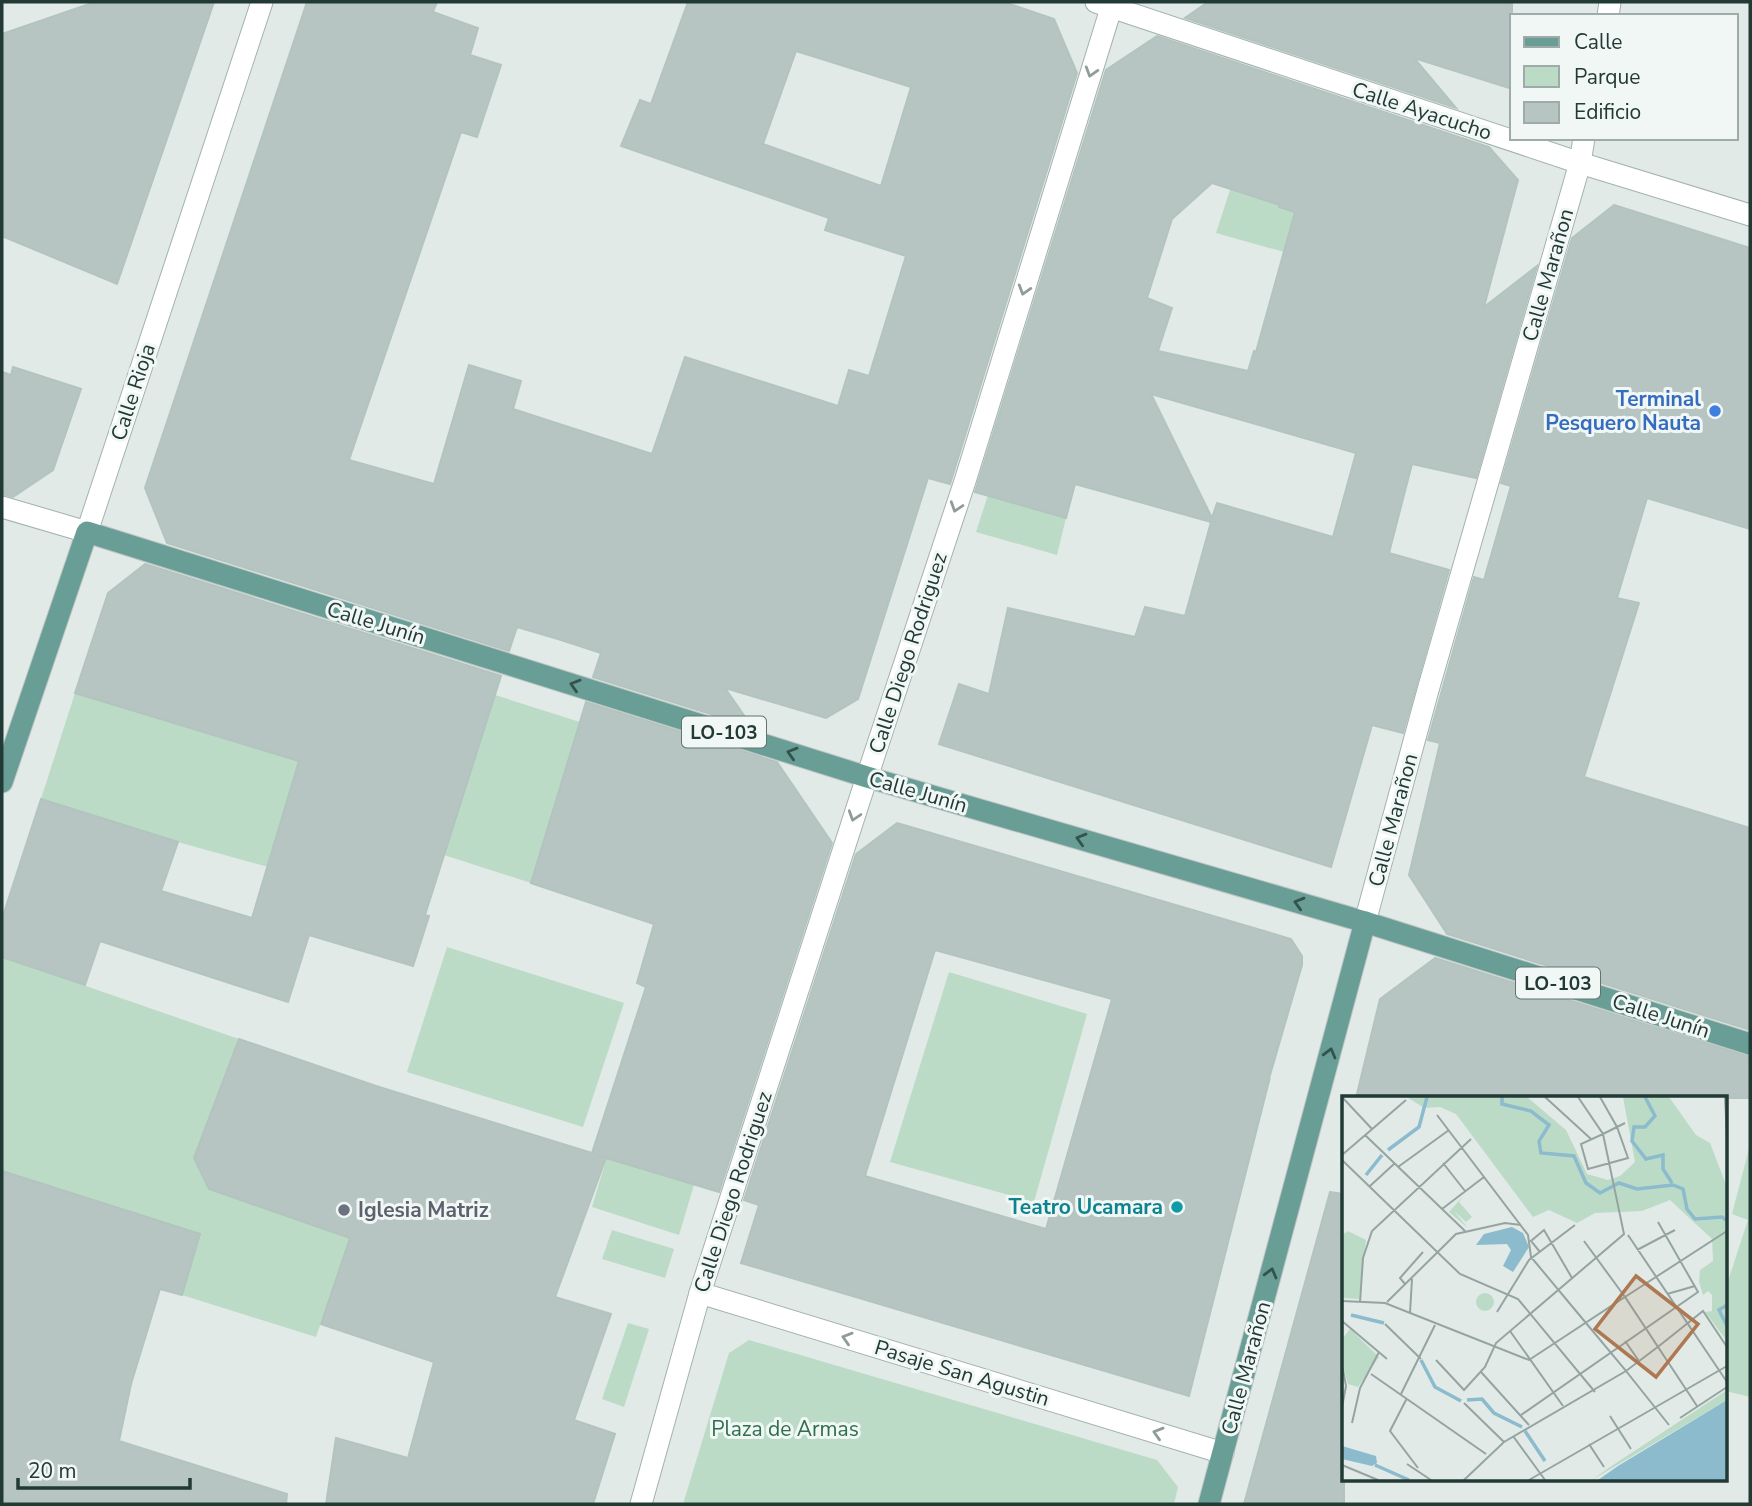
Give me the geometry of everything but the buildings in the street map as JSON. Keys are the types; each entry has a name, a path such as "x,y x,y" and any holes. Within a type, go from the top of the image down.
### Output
{"main road":[{"name":"Calle Junín","path":"87,532 867,777 1365,922 1750,1044"},
{"name":"Calle Rioja","path":"2,782 87,532"},
{"name":"Calle Marañon","path":"1209,1504 1365,922"}],"street":[{"name":"Calle Rioja","path":"87,532 262,2"},
{"name":"Calle Ayacucho","path":"1107,4 1510,139"},
{"name":"Calle Diego Rodriguez","path":"641,1504 700,1293 966,478 1107,4"},
{"name":"Calle Ayacucho","path":"1512,140 1750,215"},
{"name":"Calle Marañon","path":"1365,922 1432,677 1580,163 1584,140"},
{"path":"2,507 87,532"},
{"name":"Pasaje San Agustin","path":"700,1293 1223,1453"}],"green space":[{"path":"1264,85 1313,101 1279,207 1297,213 1284,252 1216,233"},
{"path":"988,495 1066,518 1057,555 976,532"},
{"path":"75,693 299,761 268,867 41,799"},
{"path":"495,695 580,722 531,883 444,855"},
{"path":"447,947 624,1003 583,1127 407,1072"},
{"path":"2,957 239,1039 194,1158 209,1189 318,1227 360,1208 316,1337 182,1295 200,1234 2,1171"},
{"path":"949,972 1087,1014 1034,1202 890,1162"},
{"path":"1750,1145 1750,1397 1728,1392 1728,1281 1748,1220 1732,1214"},
{"path":"607,1157 694,1185 679,1235 592,1207"},
{"path":"612,1230 674,1249 665,1278 602,1259"},
{"path":"628,1323 649,1329 624,1407 602,1399"},
{"name":"Plaza de Armas","path":"749,1340 1157,1460 1178,1487 1174,1504 683,1504 729,1353"}],"place":[{"name":"Terminal Pesquero Nauta","path":"1715,411"},
{"name":"Teatro Ucamara","path":"1177,1207"},
{"name":"Iglesia Matriz","path":"344,1210"}]}
